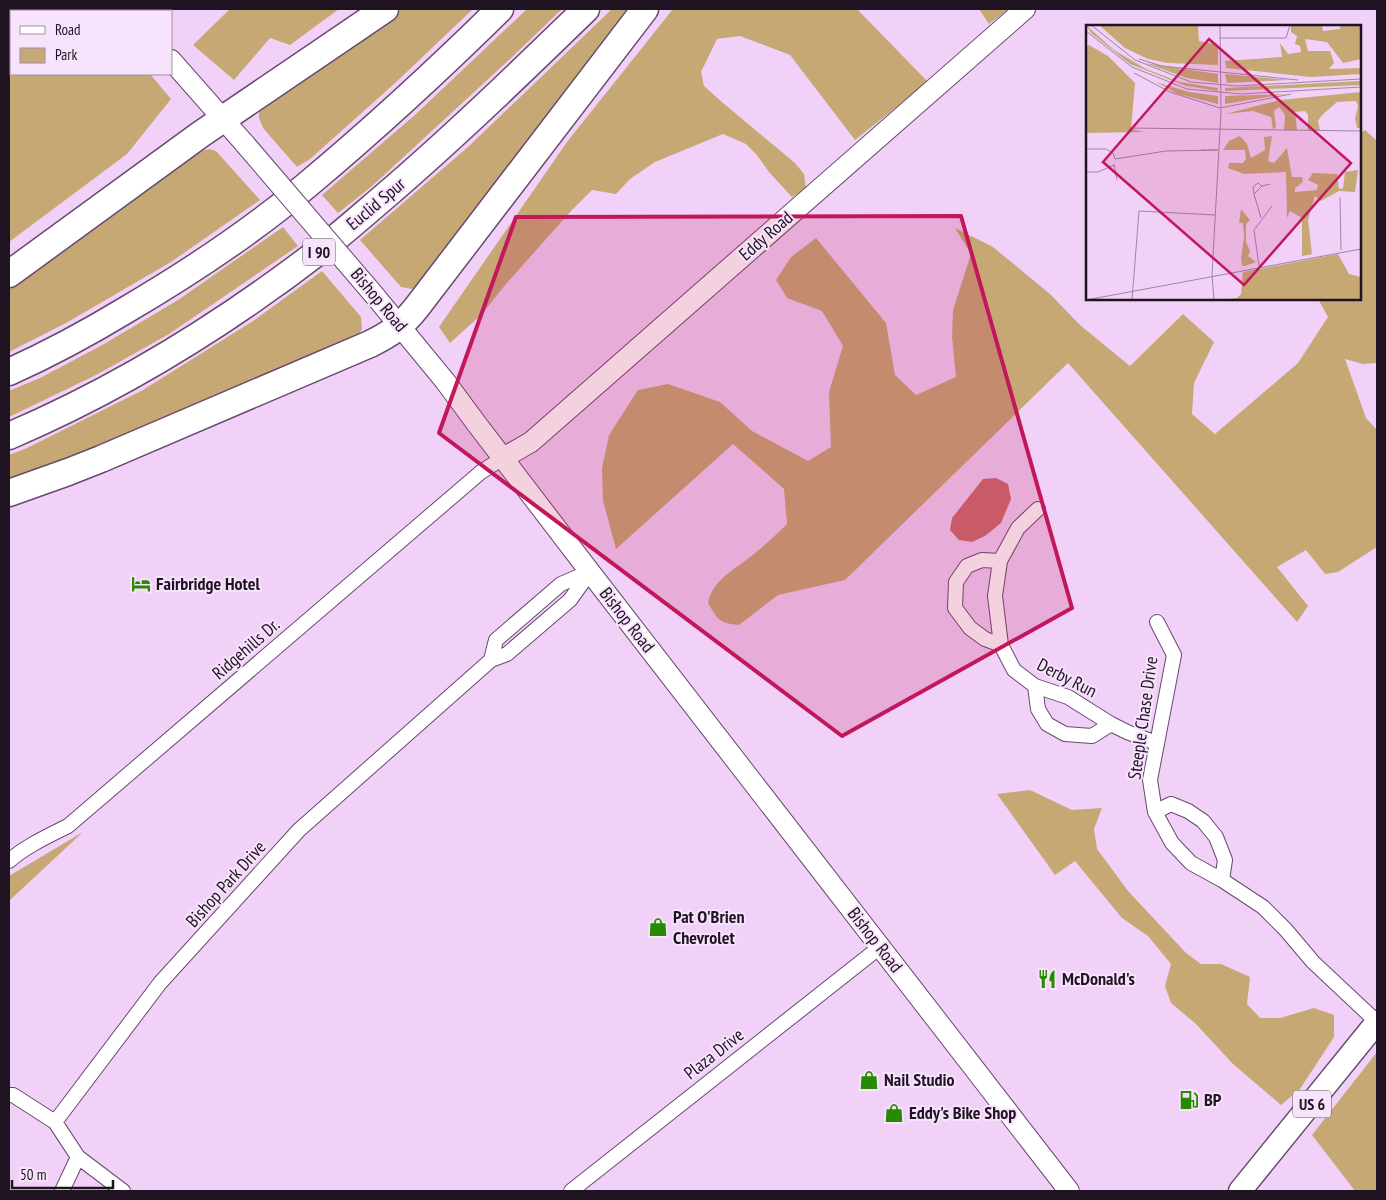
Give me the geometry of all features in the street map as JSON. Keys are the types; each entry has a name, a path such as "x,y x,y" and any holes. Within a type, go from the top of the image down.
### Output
{"highway":[{"path":"9,274 223,119 385,9"},
{"path":"9,372 60,347 147,298 191,270 268,215 306,186 379,122 500,9"},
{"name":"Euclid Spur","path":"9,436 76,405 159,359 244,306 285,276 324,247 438,150 495,98 586,9"},
{"path":"9,493 68,472 134,445 370,344 401,326 645,9"}],"main road":[{"name":"Eddy Road","path":"503,458 531,442 1025,9"},
{"name":"Bishop Road","path":"172,61 401,326 445,381 590,572 1069,1191"},
{"name":"US 6","path":"1240,1191 1377,1022"}],"street":[{"name":"Ridgehills Dr.","path":"9,861 18,853 43,838 68,826 481,472 503,458"},
{"name":"Derby Run","path":"1038,509 1018,528 1000,561 994,596 1001,645 1014,670 1035,686 1068,697 1111,724 1156,743"},
{"path":"1000,561 982,560 967,566 956,582 955,608 970,628 985,639 1001,645"},
{"name":"Bishop Park Drive","path":"55,1122 160,983 299,830 491,660 496,640 561,584 590,572"},
{"name":"Steeple Chase Drive","path":"1157,622 1174,655 1150,780 1155,812 1172,843 1191,863 1222,880 1263,907 1286,930 1313,962 1377,1022"},
{"path":"1035,686 1038,709 1047,724 1065,734 1092,736 1111,724"},
{"path":"1155,812 1171,804 1188,811 1203,821 1216,837 1225,860 1222,880"},
{"name":"Plaza Drive","path":"571,1191 880,947"},
{"path":"9,1095 13,1095 55,1122 78,1157 123,1191"},
{"path":"62,1191 78,1157"}],"highlighted area":[{"path":"961,216 1072,608 842,736 439,433 516,217"}],"green space":[{"path":"230,9 339,9 290,45 270,38 234,80 193,45"},
{"path":"402,9 473,9 394,84 310,159 297,167 263,128 259,118 259,108"},
{"path":"527,9 562,9 371,187 338,213 322,195 416,114"},
{"path":"612,9 636,9 420,286 412,289 401,287 360,240 468,147"},
{"path":"673,9 857,9 928,82 855,140 790,55 740,36 717,39 701,72 704,86 795,163 804,174 806,189 792,197 746,144 723,134 655,162 630,179 616,194 592,190 506,284 481,315 450,343 439,327 567,142"},
{"path":"979,9 1009,9 989,24"},
{"path":"9,32 10,75 151,75 171,99 127,154 9,242"},
{"path":"1365,130 1377,141 1377,363 1363,364 1345,359 1366,418 1377,430 1377,547 1338,572 1325,574 1306,550 1277,567 1308,606 1297,622 1068,363 845,580 778,595 739,625 723,622 717,617 708,603 711,594 727,574 759,550 787,524 784,489 733,444 616,549 603,501 602,468 609,435 638,390 668,384 720,402 752,431 808,461 831,447 829,392 843,346 822,311 787,298 776,280 791,257 816,238 886,323 895,375 916,395 956,377 952,337 953,310 971,254 955,228 993,247 1050,294 1080,325 1130,366 1183,314 1214,342 1194,383 1192,414 1215,434 1298,363 1328,317 1319,300 1361,300 1361,133"},
{"path":"210,149 216,151 260,200 171,262 66,323 9,352 9,284 196,152"},
{"path":"283,227 298,246 169,334 98,374 9,417 9,391 42,377 104,344 178,300"},
{"path":"322,271 361,317 362,329 358,336 91,451 9,480 9,455 27,448 143,390 253,321"},
{"path":"1030,790 1072,810 1102,808 1094,829 1097,849 1128,891 1186,953 1201,964 1221,964 1250,977 1247,1004 1260,1018 1280,1018 1314,1008 1334,1015 1334,1037 1300,1089 1281,1105 1233,1064 1196,1024 1171,1003 1165,986 1171,964 1148,936 1122,918 1075,861 1055,875 997,794"},
{"path":"83,832 9,901 9,876"},
{"path":"1377,1052 1377,1191 1355,1191 1312,1135"}],"shaded area":[{"path":"996,478 1008,484 1011,499 1001,523 985,536 972,542 959,540 950,530 952,518 983,479"}],"place":[{"name":"Fairbridge Hotel","path":"141,584"},
{"name":"Pat O'Brien Chevrolet","path":"658,927"},
{"name":"McDonald's","path":"1047,979"},
{"name":"Nail Studio","path":"869,1080"},
{"name":"BP","path":"1189,1100"},
{"name":"Eddy's Bike Shop","path":"894,1113"}]}
